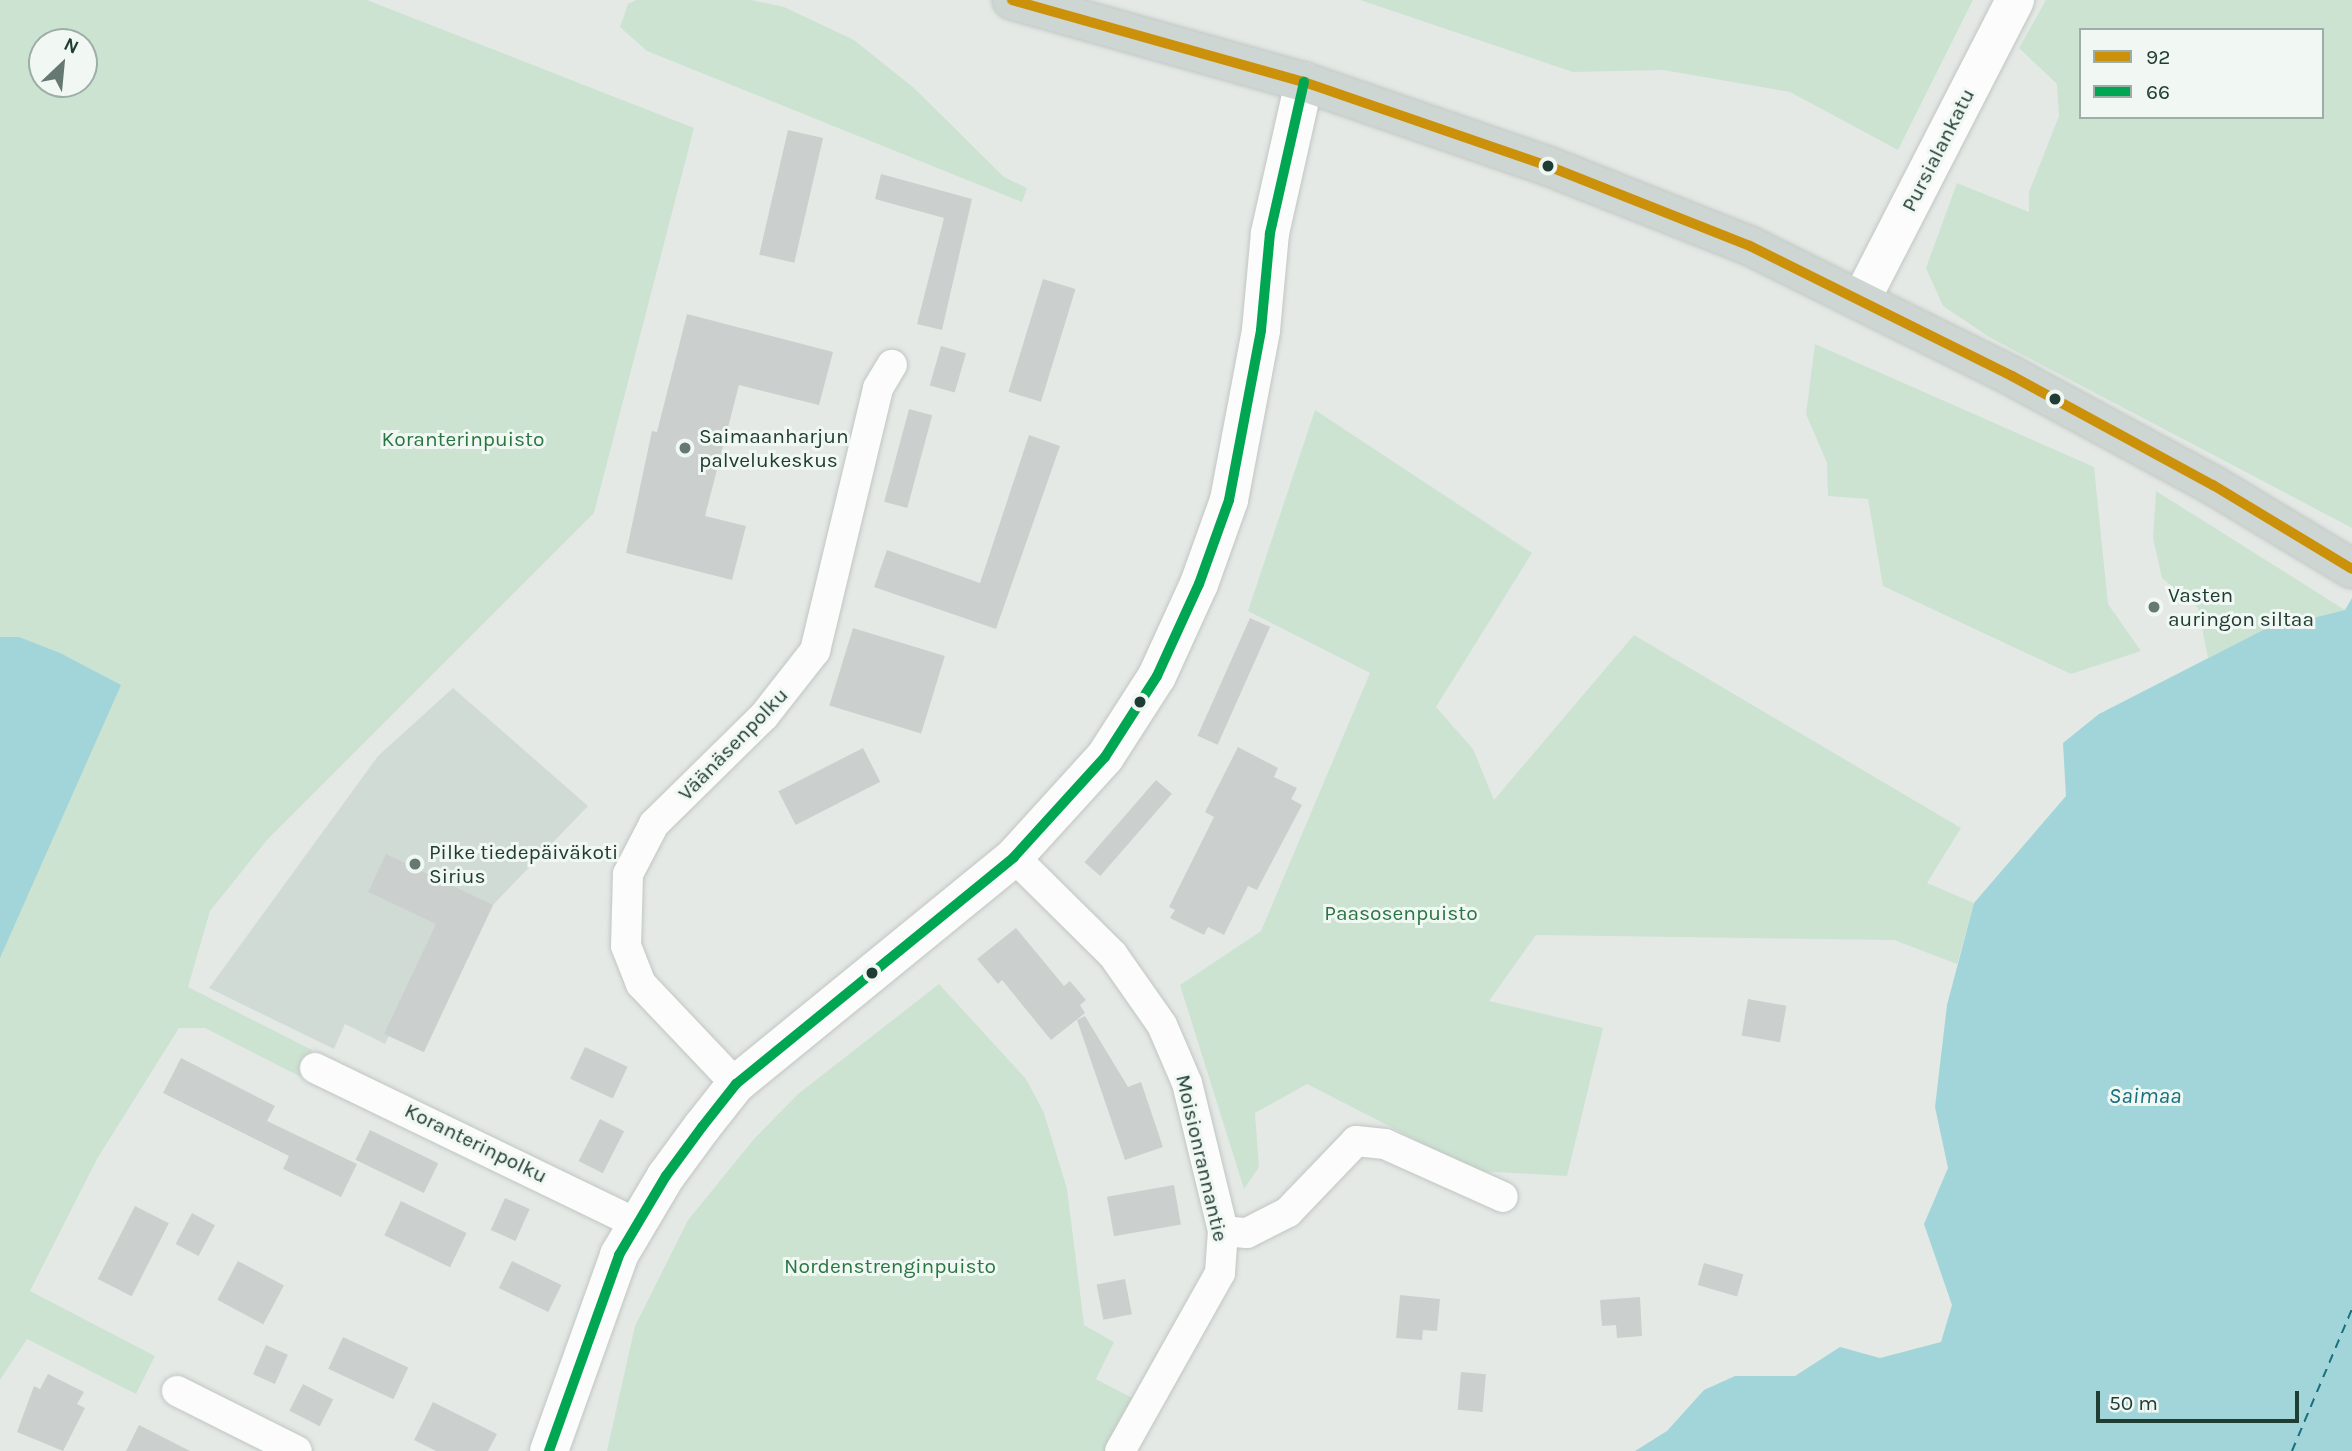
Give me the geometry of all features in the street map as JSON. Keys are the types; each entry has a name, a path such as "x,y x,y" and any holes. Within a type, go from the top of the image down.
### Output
{"main road":[{"path":"1012,0 1304,82 1574,176 1750,246 1861,300 2213,485 2352,569"}],"street":[{"name":"Pursialankatu","path":"1861,300 2015,0"},
{"path":"549,1451 635,1223 736,1084 1014,857 1105,757 1137,712 1184,622 1216,542 1240,454 1270,233 1304,82"},
{"name":"Väänäsenpolku","path":"736,1084 641,984 626,946 628,874 654,824 764,716 815,651 878,388 892,365"},
{"name":"Moisionrannantie","path":"1014,857 1113,955 1162,1025 1187,1083 1223,1231 1220,1273 1120,1451"},
{"name":"Koranterinpolku","path":"315,1068 635,1223"},
{"path":"1223,1231 1247,1233 1288,1212 1356,1141 1385,1144 1503,1197"},
{"path":"177,1391 297,1451"}],"shaded area":[{"name":"Pilke tiedepäiväkoti Sirius","path":"453,688 588,806 493,905 423,1052 389,1036 385,1044 345,1024 334,1049 209,988 378,756"}],"green space":[{"name":"Koranterinpuisto","path":"0,0 367,0 694,128 594,513 267,840 210,911 188,987 312,1050 301,1077 205,1028 179,1028 97,1159 30,1291 155,1356 136,1394 27,1339 0,1380"},
{"path":"636,0 751,0 784,7 854,40 914,88 1004,177 1027,188 1022,202 647,51 620,27 628,4"},
{"path":"1360,0 1973,0 1898,150 1790,92 1663,70 1573,72"},
{"path":"2046,0 2352,0 2352,528 1989,337 1943,306 1926,268 1957,183 2029,212 2029,192 2059,116 2057,84 2019,48"},
{"path":"1815,344 2094,467 2108,604 2141,651 2071,674 1883,586 1868,499 1828,496 1827,463 1806,414"},
{"name":"Paasosenpuisto","path":"1315,410 1532,553 1436,707 1473,749 1494,800 1634,635 1961,828 1927,883 1974,903 1957,964 1894,940 1536,935 1489,1001 1603,1028 1567,1176 1477,1171 1307,1084 1255,1113 1259,1167 1244,1189 1180,985 1261,931 1370,673 1248,611"},
{"path":"2156,491 2345,610 2263,630 2208,658 2198,608 2162,578 2153,538"},
{"name":"Nordenstrenginpuisto","path":"939,984 1026,1079 1044,1113 1067,1189 1084,1325 1114,1342 1096,1379 1134,1399 1109,1451 607,1451 635,1326 688,1220 754,1139 798,1094"}],"water":[{"name":"Saimaa","path":"2352,598 2352,1451 1635,1451 1667,1431 1704,1390 1735,1376 1795,1376 1840,1347 1880,1358 1941,1342 1952,1305 1924,1224 1948,1168 1935,1107 1947,1005 1974,903 2066,796 2063,743 2099,714 2263,630 2345,610"},
{"path":"0,637 19,637 60,653 121,685 0,958"}],"building":[{"path":"788,130 823,138 794,263 759,255"},
{"path":"881,174 972,199 942,330 917,324 944,218 875,199"},
{"path":"1043,279 1076,289 1041,402 1009,392"},
{"name":"Saimaanharjun palvelukeskus","path":"687,314 833,352 819,405 739,385 705,516 746,526 732,580 626,553 652,431 657,432"},
{"path":"941,346 966,353 955,393 930,385"},
{"path":"909,409 932,415 907,508 884,502"},
{"path":"1029,435 1060,446 996,629 874,587 887,550 980,583"},
{"path":"1250,618 1270,627 1218,745 1198,736"},
{"path":"853,628 945,656 921,734 829,705"},
{"path":"1238,747 1278,768 1274,777 1297,788 1291,799 1302,805 1257,890 1248,886 1224,935 1208,927 1204,935 1170,918 1175,910 1169,907 1214,817 1205,812"},
{"path":"863,748 880,782 796,825 778,791"},
{"path":"1156,780 1172,794 1100,876 1084,862"},
{"path":"386,854 493,905 424,1052 384,1034 436,924 368,892"},
{"path":"1016,928 1064,986 1070,981 1086,1000 1080,1005 1085,1013 1051,1040 1002,980 998,984 977,959"},
{"path":"1748,999 1786,1006 1780,1042 1742,1035"},
{"path":"1085,1016 1128,1087 1141,1082 1163,1147 1125,1160 1077,1020"},
{"path":"585,1047 628,1067 613,1099 570,1079"},
{"path":"181,1058 275,1106 267,1121 357,1164 341,1197 283,1169 289,1156 163,1093"},
{"path":"600,1119 624,1131 603,1173 579,1161"},
{"path":"370,1130 438,1163 424,1193 356,1160"},
{"path":"1174,1185 1181,1224 1114,1236 1107,1197"},
{"path":"505,1198 530,1209 515,1241 491,1230"},
{"path":"401,1201 467,1233 450,1267 384,1235"},
{"path":"135,1206 169,1223 132,1296 98,1279"},
{"path":"192,1213 215,1225 199,1256 176,1244"},
{"path":"238,1261 284,1285 263,1324 217,1300"},
{"path":"512,1261 561,1285 548,1312 499,1288"},
{"path":"1704,1263 1743,1274 1737,1296 1698,1285"},
{"path":"1125,1279 1132,1314 1103,1320 1097,1285"},
{"path":"1400,1295 1440,1299 1437,1331 1423,1330 1422,1340 1396,1338"},
{"path":"1640,1297 1642,1336 1617,1338 1616,1325 1602,1326 1600,1300"},
{"path":"343,1337 408,1367 393,1399 328,1369"},
{"path":"266,1345 288,1355 275,1384 253,1374"},
{"path":"1461,1372 1486,1374 1483,1412 1458,1410"},
{"path":"48,1374 84,1392 77,1404 85,1408 63,1451 17,1432 34,1386 40,1389"},
{"path":"303,1384 333,1399 320,1426 289,1411"},
{"path":"433,1402 497,1434 488,1451 436,1451 414,1440"},
{"path":"139,1425 190,1451 126,1451"}],"ferry route":[{"path":"2292,1451 2352,1309"}],"transit line":[{"name":"92","path":"1012,0 1304,82 1548,166 1750,246 2012,376 2213,485 2352,569"},
{"name":"66","path":"549,1451 619,1255 666,1176 702,1127 736,1084 1014,857 1105,757 1157,676 1199,584 1229,500 1261,330 1270,233 1304,82"}],"place":[{"name":"Saimaanharjun palvelukeskus","path":"685,448"},
{"name":"Vasten auringon siltaa","path":"2154,607"},
{"name":"Pilke tiedepäiväkoti Sirius","path":"415,864"}]}
